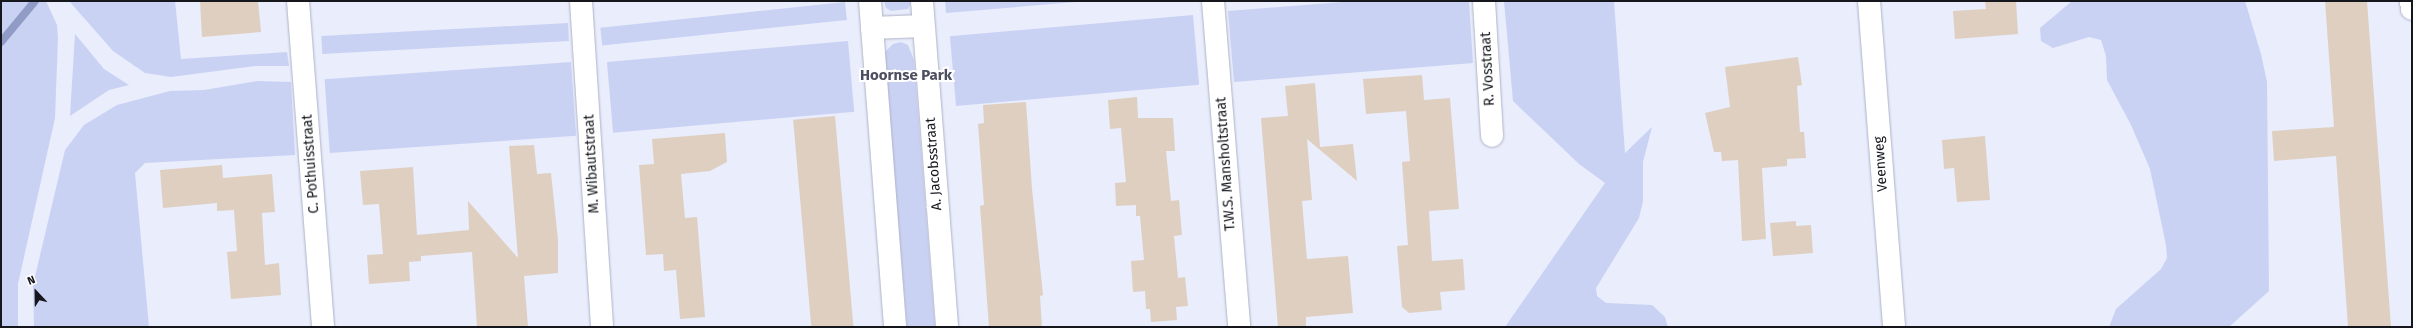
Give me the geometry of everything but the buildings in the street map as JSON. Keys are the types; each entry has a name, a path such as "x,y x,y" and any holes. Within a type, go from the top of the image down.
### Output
{"street":[{"name":"C. Pothuisstraat","path":"298,1 323,327"},
{"name":"M. Wibautstraat","path":"581,1 602,327"},
{"path":"870,1 894,327"},
{"name":"A. Jacobsstraat","path":"922,1 947,327"},
{"name":"T.W.S. Mansholtstraat","path":"1214,1 1239,327"},
{"name":"R. Vosstraat","path":"1484,1 1492,136"},
{"name":"Veenweg","path":"1869,1 1894,327"},
{"path":"2411,1 2412,9"},
{"path":"872,28 924,26"}],"shaded area":[{"path":"1,1 46,1 57,25 58,38 55,118 18,284 18,327 1,327"},
{"path":"69,1 175,1 181,59 287,52 289,66 255,66 171,77 145,73 113,51"},
{"path":"884,1 912,1 908,9 891,11 886,8"},
{"path":"945,1 1088,1 946,13"},
{"path":"1355,1 1469,1 1473,63 1234,82 1228,11"},
{"path":"1504,1 1614,1 1625,153 1652,127 1643,162 1643,201 1639,218 1596,288 1597,296 1606,303 1652,305 1665,317 1668,327 1505,327 1605,183 1579,164 1513,101"},
{"path":"2072,1 2245,1 2261,54 2267,82 2269,291 2229,327 2109,327 2116,309 2161,269 2167,258 2166,245 2150,169 2131,125 2107,80 2106,56 2101,40 2089,37 2053,48 2041,41 2040,28"},
{"path":"845,2 847,20 602,46 600,28"},
{"path":"1193,15 1199,85 956,106 950,36"},
{"path":"568,23 569,41 322,54 321,36"},
{"path":"75,34 104,69 129,85 109,90 70,116"},
{"path":"848,41 854,112 613,133 607,62"},
{"path":"901,42 908,45 914,60 935,327 907,327 884,53 893,44"},
{"path":"571,62 576,136 330,153 325,79"},
{"path":"257,81 291,82 295,155 145,163 135,173 149,327 34,327 33,285 65,150 84,125 117,105 170,91 204,90"}],"waterway":[{"path":"1,42 35,1"}],"district":[{"name":"Hoornse Park","path":"906,76"}]}
